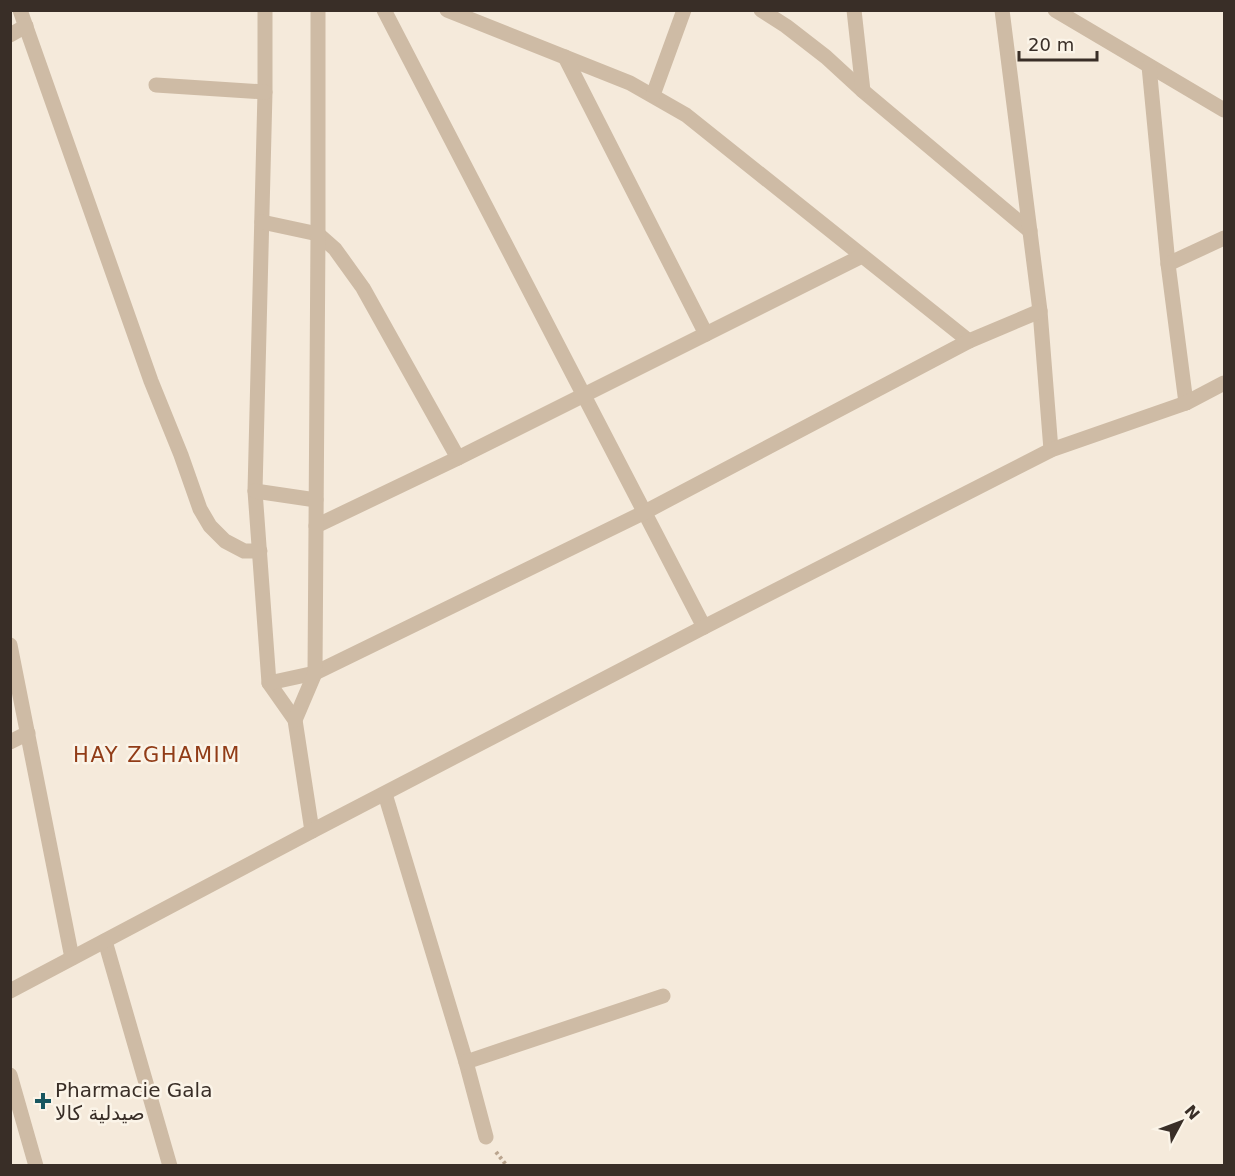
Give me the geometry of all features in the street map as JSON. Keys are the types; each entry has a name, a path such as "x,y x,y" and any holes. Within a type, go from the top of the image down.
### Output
{"street":[{"path":"21,10 152,381 182,455 200,508 210,526 225,542 244,551 260,551"},
{"path":"265,10 255,491 269,683 295,720 312,831"},
{"path":"295,720 315,673 318,10"},
{"path":"384,10 704,627"},
{"path":"447,10 630,83 686,115 969,340"},
{"path":"653,95 684,10"},
{"path":"761,10 826,57 863,91 1030,231"},
{"path":"854,10 863,91"},
{"path":"1002,10 1040,311 1051,450"},
{"path":"1055,10 1224,110"},
{"path":"10,35 26,26"},
{"path":"565,57 706,334"},
{"path":"1149,66 1168,264 1186,403"},
{"path":"156,85 265,92"},
{"path":"262,222 318,234 335,249 363,288 458,458"},
{"path":"1168,264 1224,238"},
{"path":"316,526 458,458 862,256"},
{"path":"269,683 315,673 645,512 969,340 1040,311"},
{"path":"10,991 704,627 1051,450 1186,403 1224,383"},
{"path":"255,491 316,500"},
{"path":"10,645 72,958"},
{"path":"10,742 28,733"},
{"path":"385,794 466,1062 486,1137"},
{"path":"105,941 170,1166"},
{"path":"466,1062 663,996"},
{"path":"10,1075 36,1166"}],"place":[{"name":"Pharmacie Gala صيدلية كالا","path":"43,1101"}],"district":[{"name":"HAY ZGHAMIM","path":"157,755"}]}
